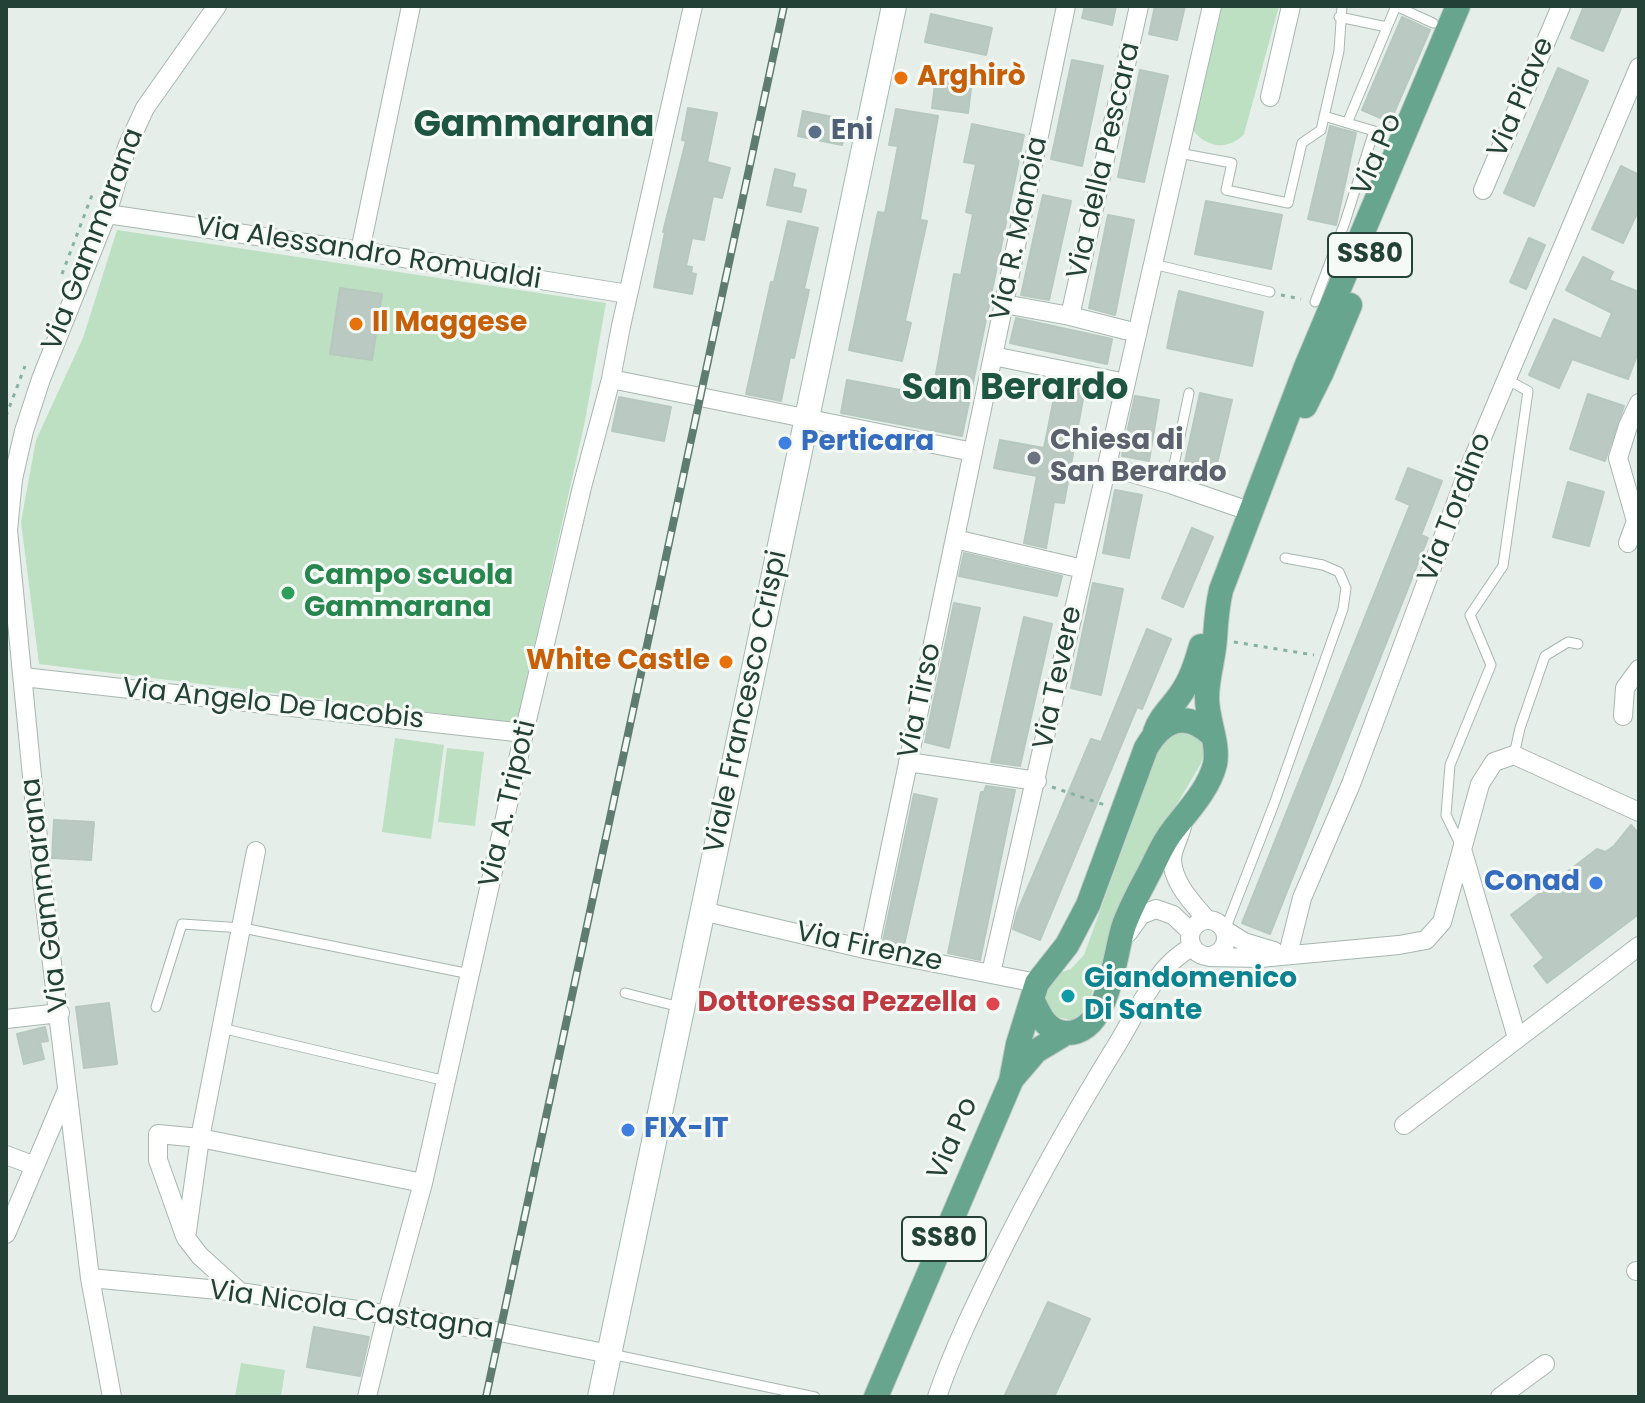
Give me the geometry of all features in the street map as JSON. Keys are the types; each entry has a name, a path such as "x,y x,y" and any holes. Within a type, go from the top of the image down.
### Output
{"main road":[{"name":"Via Po","path":"1212,735 1207,697 1215,617 1221,590 1311,355 1458,6"},
{"name":"Via Po","path":"1255,507 1321,374 1475,6"},
{"name":"Via Po","path":"1154,735 1159,720 1192,674 1204,636 1215,617"},
{"path":"1154,735 1170,724 1187,720 1195,721 1212,735"},
{"name":"SS80","path":"1035,992 1067,945 1088,905 1146,748 1154,735"},
{"name":"SS80","path":"1066,1033 1084,1027 1096,1015 1121,946 1123,930 1147,877 1215,764 1212,735"},
{"name":"Via Po","path":"876,1397 1011,1081 1018,1044 1035,992"},
{"path":"1035,992 1044,1021 1057,1031 1066,1033"},
{"name":"Via Po","path":"1011,1081 1036,1051 1066,1033"}],"street":[{"name":"Via Gammarana","path":"112,1397 90,1278 43,889 7,530 13,479 24,431 41,379 107,214 127,147 145,108 217,6"},
{"path":"360,251 411,6"},
{"name":"Via A. Tripoti","path":"367,1397 423,1183 524,733 611,379 693,6"},
{"name":"Viale Francesco Crispi","path":"600,1397 809,420 894,6"},
{"name":"Via R. Manoia","path":"973,452 1066,6"},
{"name":"Via della Pescara","path":"1070,316 1139,6"},
{"name":"Via Tevere","path":"991,973 1212,6"},
{"path":"1270,97 1291,6"},
{"name":"Via Piave","path":"1483,190 1561,6"},
{"name":"Via Tordino","path":"1288,954 1302,898 1351,784 1469,468 1639,67"},
{"name":"Via Alessandro Romualdi","path":"107,214 628,294"},
{"path":"1004,304 1137,333"},
{"path":"993,356 1126,383"},
{"path":"611,379 973,452"},
{"path":"1628,543 1636,521 1618,458 1639,403"},
{"name":"Via Tirso","path":"869,950 973,452"},
{"path":"1107,466 1255,507"},
{"path":"955,539 1083,569"},
{"path":"1623,716 1625,688 1639,669"},
{"name":"Via Angelo De Iacobis","path":"23,677 524,733"},
{"path":"1121,946 1141,915 1156,909 1173,915 1199,955 1209,957 1260,958 1426,940 1442,922 1480,784 1494,762 1514,755 1639,812"},
{"path":"908,762 1037,781"},
{"path":"1184,819 1172,857 1175,875 1182,889 1207,920 1218,923 1258,948 1288,954"},
{"path":"1461,848 1517,1038"},
{"path":"186,1238 200,1138 256,851"},
{"name":"Via Firenze","path":"702,911 869,950 991,973 1035,992"},
{"path":"937,1397 953,1349 1077,1111 1155,983 1191,940 1197,924 1207,920"},
{"path":"1209,957 1224,948 1225,930"},
{"path":"1404,1125 1639,946"},
{"path":"6,1019 60,1013"},
{"path":"6,1234 68,1087"},
{"path":"240,1292 200,1256 186,1238 158,1160 158,1134 200,1138 423,1183"},
{"path":"6,1155 35,1166"},
{"name":"Via Nicola Castagna","path":"90,1278 240,1292 500,1332 609,1354"},
{"path":"1500,1397 1545,1364"}],"lane":[{"path":"1179,153 1232,163 1226,190 1288,203 1302,143 1321,130 1339,51 1342,6"},
{"path":"1348,121 1396,6 1433,23"},
{"path":"1339,17 1387,27"},
{"path":"1315,302 1374,131 1324,116"},
{"path":"1153,264 1270,292"},
{"path":"1461,848 1446,815 1450,765 1491,665 1470,615 1503,566 1528,391 1506,379"},
{"path":"1170,484 1189,393"},
{"path":"1225,930 1274,804 1343,609 1346,588 1339,572 1323,565 1285,558"},
{"path":"1514,755 1545,656 1568,642 1578,644"},
{"path":"156,1007 182,924 243,928 470,974"},
{"path":"625,993 682,1008"},
{"path":"221,1028 446,1081"},
{"path":"609,1354 815,1397"}],"path":[{"path":"1227,641 1326,657"},
{"path":"1037,781 1122,811"}],"green space":[{"path":"1220,6 1279,6 1244,134 1224,145 1204,140 1192,129"},
{"name":"Campo scuola Gammarana","path":"117,230 606,303 585,421 517,723 39,664 21,522 36,440 83,338"},
{"path":"1179,729 1200,739 1204,753 1201,763 1169,818 1117,921 1086,1010 1072,1020 1056,1017 1046,1007 1044,991 1059,973 1071,969 1084,955 1157,754 1167,737"},
{"path":"395,738 444,745 431,839 382,832"},
{"path":"447,748 484,752 475,826 438,822"},
{"path":"241,1363 285,1370 281,1397 235,1397"}],"building":[{"path":"1085,6 1116,6 1112,25 1082,18"},
{"path":"1155,6 1185,6 1177,40 1149,34"},
{"path":"1584,6 1622,6 1603,51 1571,38"},
{"path":"931,14 992,28 986,55 925,42"},
{"path":"1402,17 1430,30 1390,122 1362,110"},
{"path":"1072,60 1103,66 1082,166 1051,159"},
{"path":"1558,68 1588,81 1534,206 1504,193"},
{"path":"1140,70 1168,76 1144,182 1118,177"},
{"path":"936,76 972,80 968,113 932,108"},
{"path":"688,108 717,113 707,162 730,168 722,198 713,196 704,240 692,238 686,266 692,267 691,273 696,274 692,294 654,287 663,232 686,141 682,140"},
{"path":"896,109 938,116 920,220 927,221 905,321 911,323 902,361 849,350 878,212 885,213 898,146 889,145"},
{"path":"803,111 847,120 842,145 798,136"},
{"path":"972,124 1024,135 962,436 841,413 847,380 932,396 954,274 961,275 973,214 966,212 976,164 964,162"},
{"path":"1330,126 1356,133 1336,225 1308,219"},
{"path":"1621,166 1639,175 1639,209 1623,243 1592,229"},
{"path":"775,169 795,174 792,187 806,190 801,212 767,205"},
{"path":"1043,195 1071,201 1049,300 1021,295"},
{"path":"1206,201 1282,215 1271,269 1195,254"},
{"path":"1108,215 1134,220 1115,315 1089,308"},
{"path":"788,221 818,228 804,289 809,290 781,401 746,394"},
{"path":"1529,238 1545,245 1526,289 1510,282"},
{"path":"1583,257 1613,272 1609,280 1639,292 1639,350 1628,379 1572,359 1559,388 1529,375 1554,319 1601,339 1612,313 1566,290"},
{"name":"Il Maggese","path":"340,288 382,294 372,360 330,354"},
{"path":"1179,291 1263,312 1252,366 1167,348"},
{"path":"1016,318 1112,339 1107,364 1010,343"},
{"name":"Chiesa di San Berardo","path":"1057,383 1085,388 1064,503 1054,502 1046,548 1024,543 1037,476 994,468 1000,440 1044,448"},
{"path":"1200,393 1232,400 1216,468 1185,462"},
{"path":"1588,394 1624,406 1605,461 1570,449"},
{"path":"1135,396 1159,400 1149,461 1122,456"},
{"path":"619,397 671,407 664,441 612,431"},
{"path":"1408,468 1442,481 1421,535 1428,538 1270,934 1242,923 1410,505 1396,499"},
{"path":"1568,482 1604,492 1589,546 1553,537"},
{"path":"1115,490 1142,495 1129,558 1103,553"},
{"path":"1192,528 1213,537 1183,607 1162,598"},
{"path":"964,553 1062,576 1057,596 959,576"},
{"path":"1093,583 1123,589 1101,695 1071,688"},
{"path":"954,603 980,608 949,748 925,742"},
{"path":"1024,617 1052,624 1020,766 991,762"},
{"path":"1147,629 1171,639 1142,709 1137,707 1040,940 1013,929 1017,913 1091,739 1101,742"},
{"path":"986,786 1015,790 980,960 948,953 981,792"},
{"path":"914,794 937,799 904,945 883,941"},
{"path":"54,820 94,822 91,860 52,858"},
{"name":"Conad","path":"1631,825 1639,834 1639,914 1547,983 1534,966 1544,958 1511,915 1597,849 1605,852 1614,846"},
{"path":"109,1003 117,1064 84,1068 76,1007"},
{"path":"45,1027 48,1041 40,1042 44,1059 24,1064 17,1034"},
{"path":"1048,1302 1090,1319 1054,1397 1004,1397"},
{"path":"314,1327 369,1337 360,1376 307,1367"}],"railway":[{"path":"486,1397 784,6"}],"place":[{"name":"Arghirò","path":"901,78"},
{"name":"Eni","path":"815,132"},
{"name":"Il Maggese","path":"356,324"},
{"name":"Perticara","path":"785,443"},
{"name":"Chiesa di San Berardo","path":"1034,458"},
{"name":"Campo scuola Gammarana","path":"288,593"},
{"name":"White Castle","path":"726,662"},
{"name":"Conad","path":"1596,883"},
{"name":"Giandomenico Di Sante","path":"1068,996"},
{"name":"Dottoressa Pezzella","path":"993,1004"},
{"name":"FIX-IT","path":"628,1130"}],"district":[{"name":"Gammarana","path":"534,127"},
{"name":"San Berardo","path":"1015,390"}]}
